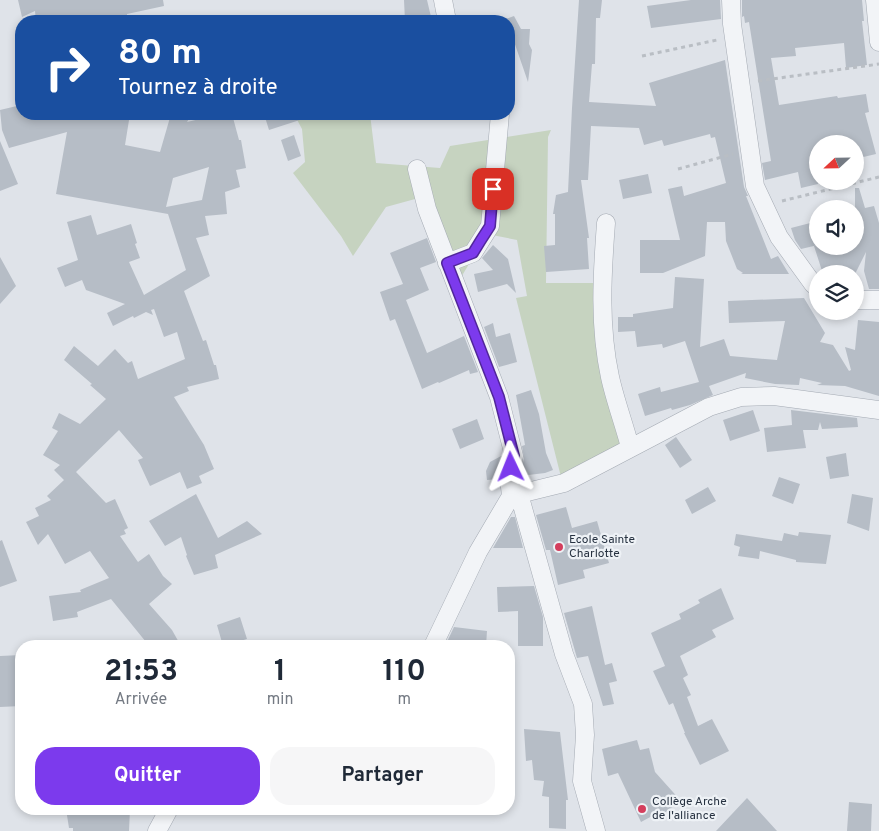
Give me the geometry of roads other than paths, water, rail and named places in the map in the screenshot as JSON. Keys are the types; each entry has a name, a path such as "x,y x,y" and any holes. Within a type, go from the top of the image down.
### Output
{"street":[{"path":"443,0 446,15"},
{"path":"731,0 740,83 755,186 779,237 809,278"},
{"path":"875,0 879,42"},
{"path":"447,263 473,253 490,226 499,120"},
{"path":"416,169 427,209 499,397 514,456 509,478 564,654 583,704 585,735 582,781 596,831"},
{"path":"606,223 602,283 603,329 610,377 630,447"},
{"path":"864,300 879,300"},
{"path":"436,640 478,552 515,495 564,483 709,407 741,397 774,396 879,410"},
{"path":"157,831 166,815"}],"place":[{"name":"Ecole Sainte Charlotte","path":"559,547"},
{"name":"Collège Arche de l'alliance","path":"642,809"}]}
